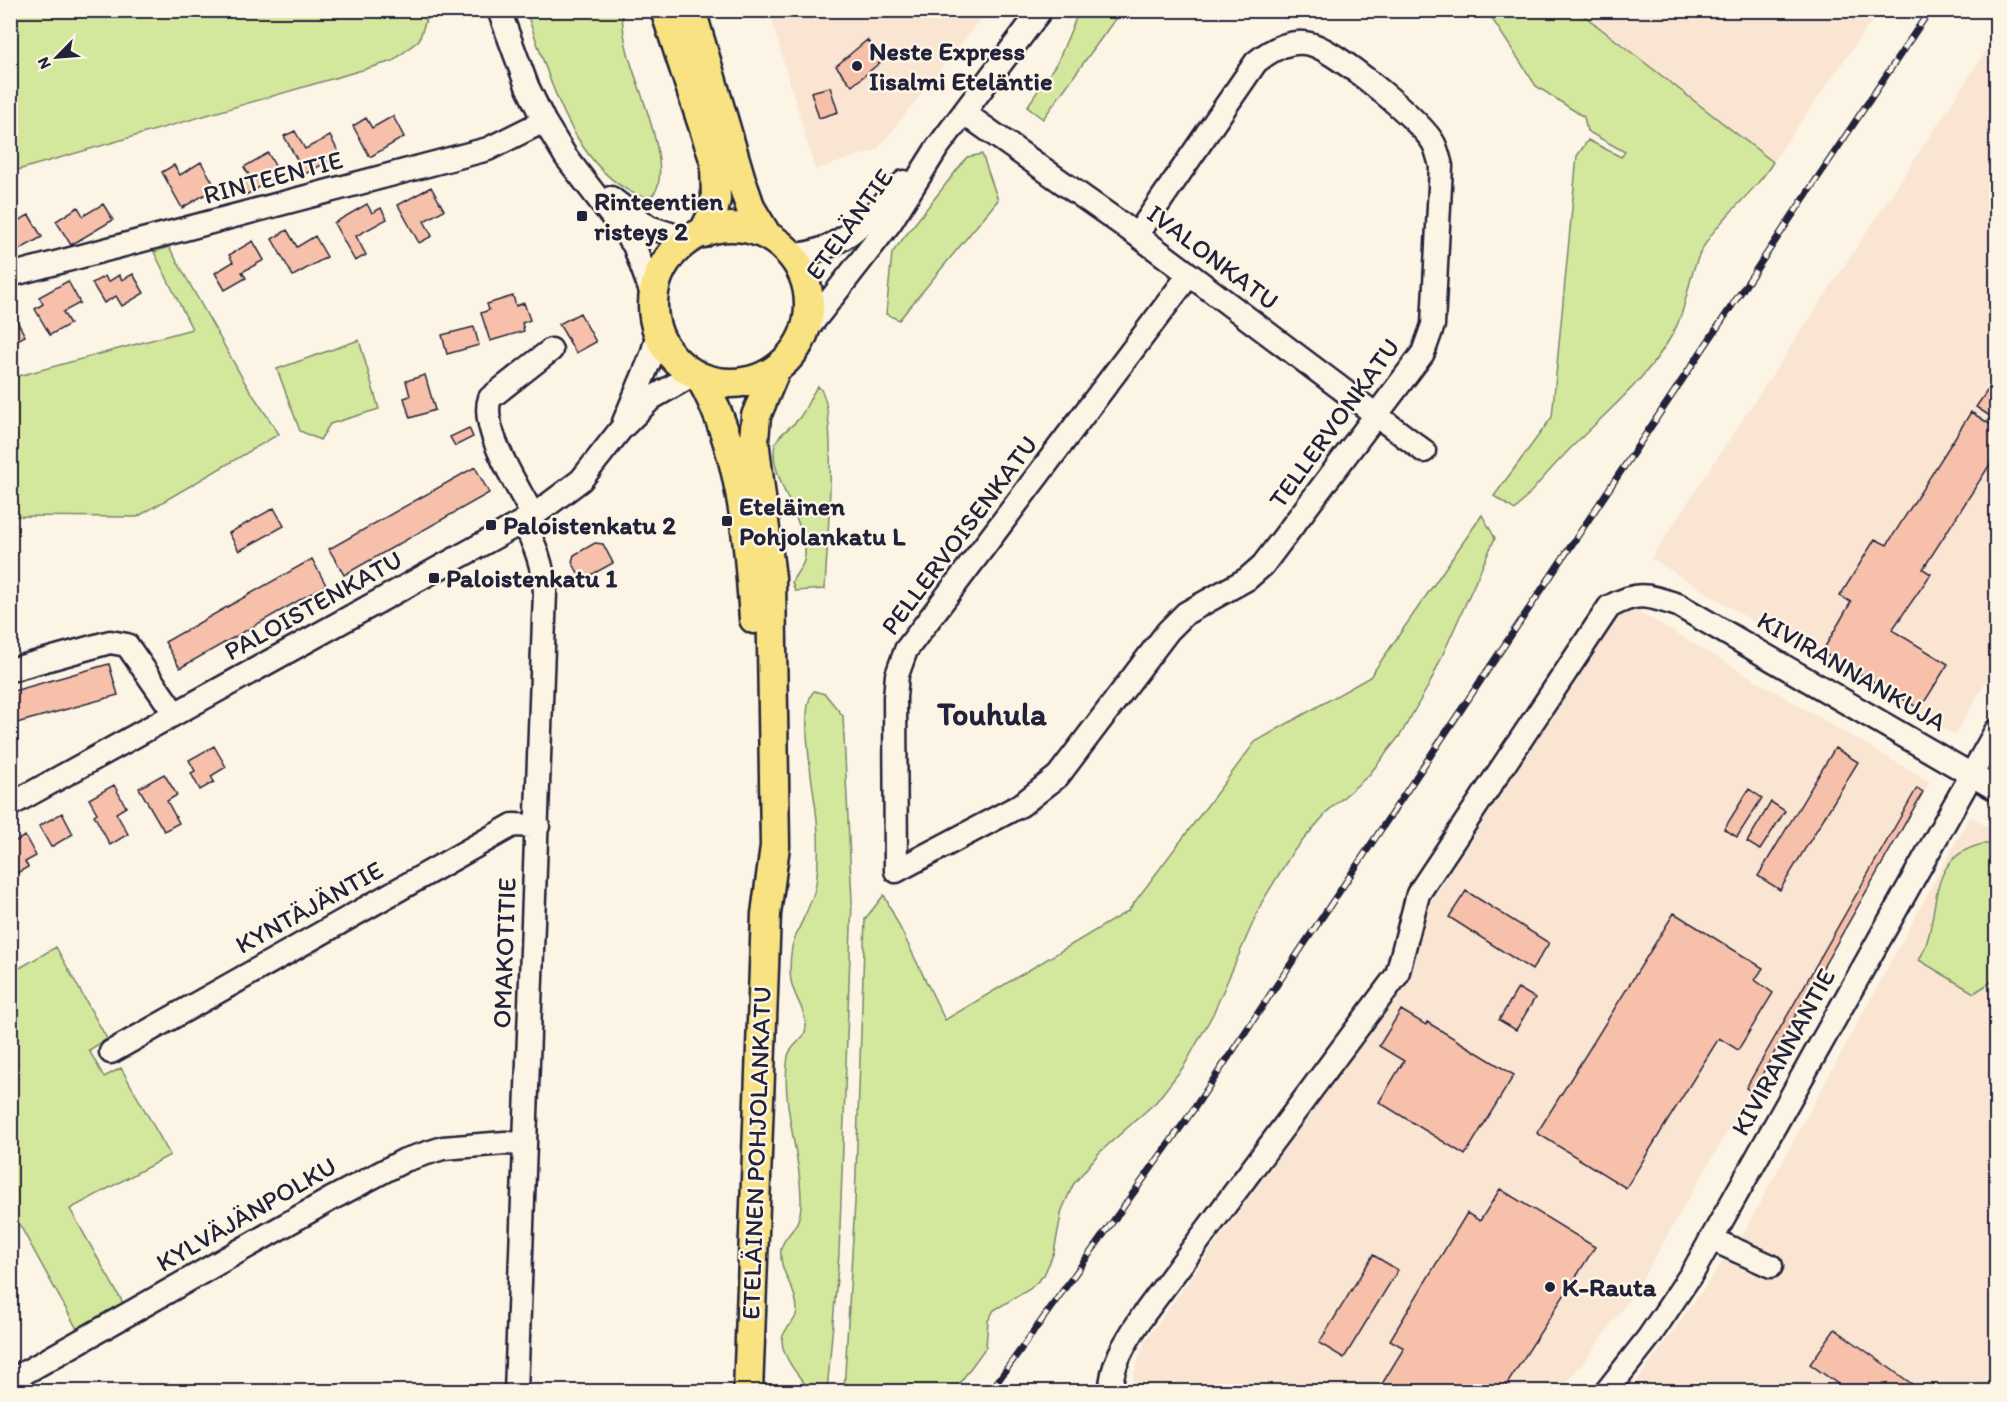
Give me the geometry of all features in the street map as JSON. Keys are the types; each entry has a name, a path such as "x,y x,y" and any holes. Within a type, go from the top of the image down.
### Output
{"main road":[{"path":"666,10 715,162 716,199 713,213 696,236"},
{"path":"691,10 741,180 752,209 766,234 793,255 802,271 810,308 806,331 793,355 775,371 736,383 696,377 668,352 658,333 653,297 663,267 675,251 696,236 719,228 736,227 766,234"},
{"name":"ETELÄINEN POHJOLANKATU","path":"748,1392 766,914 775,846 771,589 754,440 759,406 775,371"},
{"name":"ETELÄINEN POHJOLANKATU","path":"696,377 723,422 733,452 749,552 754,621 757,847 766,914"}],"street":[{"path":"499,10 527,86 544,121 566,157 634,245 653,297"},
{"name":"ETELÄNTIE","path":"806,331 890,223 937,148 1041,10"},
{"name":"TELLERVONKATU","path":"896,870 1021,804 1058,776 1168,631 1186,613 1247,579 1263,564 1424,353 1433,325 1441,166 1434,144 1417,121 1329,52 1311,44 1295,43 1269,52 1256,62 1137,235"},
{"name":"IVALONKATU","path":"964,113 1137,235 1424,451"},
{"name":"RINTEENTIE","path":"10,274 489,149 544,121"},
{"name":"ETELÄNTIE","path":"793,255 826,249 847,236 877,210 937,148"},
{"path":"593,189 613,199 649,226 696,236"},
{"name":"PELLERVOISENKATU","path":"896,870 895,697 897,675 906,650 1189,275"},
{"name":"PALOISTENKATU","path":"621,429 652,355 658,333"},
{"name":"OMAKOTITIE","path":"516,1392 545,592 543,567 528,518 489,426 486,408 490,398 551,350"},
{"name":"PALOISTENKATU","path":"10,805 528,518 581,480 621,429 652,398 696,377"},
{"name":"KIVIRANNANKUJA","path":"1111,1392 1115,1365 1143,1314 1397,975 1418,894 1609,607 1627,597 1646,595 1678,605 1972,773 1996,789"},
{"path":"10,670 110,642 127,645 175,714"},
{"name":"KIVIRANNANTIE","path":"1606,1392 1650,1337 1711,1239 1996,731"},
{"name":"KYNTÄJÄNTIE","path":"111,1052 513,825 538,826"},
{"name":"KYLVÄJÄNPOLKU","path":"10,1381 331,1198 405,1160 443,1148 504,1143 524,1144"},
{"path":"1711,1239 1771,1266"}],"shaded area":[{"path":"769,11 987,11 877,150 815,170"},
{"path":"1580,11 1879,11 1773,162"},
{"path":"1996,36 1996,664 1955,735 1808,656 1651,558"},
{"path":"1626,604 1930,782 1637,1288 1587,1358 1559,1391 1147,1392 1132,1380 1145,1341 1410,975 1428,905"},
{"path":"1970,816 1996,832 1996,1391 1629,1392 1744,1232"}],"green space":[{"path":"11,10 429,11 419,40 393,61 11,172"},
{"path":"526,11 622,11 628,51 657,150 660,169 658,185 652,196 641,196 626,189 606,174 589,155 562,109"},
{"path":"1079,11 1121,11 1043,119 1027,107 1058,61"},
{"path":"1487,11 1578,11 1773,162 1704,246 1694,268 1678,324 1652,365 1560,459 1515,510 1494,496 1552,417 1577,156 1588,140 1621,157 1625,152 1587,131 1584,117 1536,86"},
{"path":"982,154 998,200 899,320 886,314 892,253 967,157"},
{"path":"169,247 247,386 279,434 137,517 11,516 11,378 192,329 154,252"},
{"path":"359,340 379,409 330,424 320,440 300,431 277,369"},
{"path":"818,386 825,398 829,420 830,449 825,589 795,591 792,582 804,562 804,541 775,465 774,451 777,440 800,417"},
{"path":"1482,515 1495,538 1430,683 1401,734 1369,775 1329,810 1292,853 1262,902 1213,1014 1184,1066 1156,1102 1099,1153 1073,1185 1062,1210 1054,1252 1044,1275 1030,1289 994,1310 988,1321 986,1347 954,1391 844,1391 855,1202 865,919 884,895 945,1020 1128,911 1255,742 1370,677"},
{"path":"814,691 825,694 843,716 852,901 839,1254 827,1392 811,1391 785,1355 782,1341 784,1332 795,1318 797,1310 794,1294 782,1265 781,1249 798,1221 801,1205 786,1075 788,1056 804,1035 806,1026 803,1011 792,984 790,968 792,947 814,893 818,868 818,828 807,732 809,700"},
{"path":"1983,844 1996,844 1996,979 1974,993 1919,960 1931,926 1942,876 1950,862 1963,851"},
{"path":"56,947 107,1039 89,1050 104,1077 121,1068 170,1155 70,1209 123,1303 77,1329 11,1209 11,973"}],"building":[{"path":"867,40 883,60 852,86 836,66"},
{"path":"830,87 838,112 819,118 811,92"},
{"path":"393,116 404,137 370,157 353,126 366,118 372,128"},
{"path":"295,131 305,149 330,136 340,155 305,174 284,136"},
{"path":"268,153 280,175 246,195 239,181 249,175 244,167"},
{"path":"201,162 216,188 182,208 162,172 174,165 180,175"},
{"path":"431,187 444,210 424,221 432,236 419,243 398,205"},
{"path":"103,204 113,220 71,245 56,221 78,207 83,216"},
{"path":"367,204 372,213 381,208 387,219 356,236 366,255 355,261 334,223"},
{"path":"29,215 42,237 10,255 10,225"},
{"path":"287,230 297,247 315,236 327,257 293,276 272,239"},
{"path":"253,241 264,260 242,272 246,278 225,290 215,273 233,262 229,255"},
{"path":"133,274 144,293 122,306 116,296 104,303 92,283 105,276 108,282 119,275 122,280"},
{"path":"68,281 80,303 63,312 70,324 50,335 35,309 43,304 39,297"},
{"path":"513,296 516,306 524,303 530,320 522,323 524,331 490,341 481,313 489,310 487,304"},
{"path":"580,313 596,342 576,353 559,324"},
{"path":"16,319 25,336 10,344 10,321"},
{"path":"474,327 479,345 447,354 442,335"},
{"path":"425,375 435,410 410,418 404,398 410,396 406,381"},
{"path":"1987,391 1996,397 1996,420 1976,407"},
{"path":"1971,412 1996,428 1996,455 1923,569 1931,574 1892,630 1948,664 1920,709 1822,652 1851,602 1840,596 1875,539 1887,545"},
{"path":"469,428 473,437 455,446 450,437"},
{"path":"475,467 489,493 344,575 329,549"},
{"path":"274,508 284,526 239,551 229,533"},
{"path":"595,543 603,544 613,563 582,580 572,562 574,555"},
{"path":"312,559 326,585 180,668 165,642"},
{"path":"109,664 118,695 13,724 10,692"},
{"path":"214,746 226,767 211,776 214,782 200,790 191,773 195,771 189,760"},
{"path":"1835,748 1858,762 1780,890 1758,876"},
{"path":"164,774 177,795 167,801 179,823 164,831 139,788"},
{"path":"114,785 126,807 116,813 128,834 110,845 94,815 97,813 89,799"},
{"path":"1917,788 1923,792 1752,1092 1746,1088"},
{"path":"1749,789 1762,798 1737,837 1724,829"},
{"path":"1771,802 1785,811 1760,850 1747,842"},
{"path":"62,813 73,834 51,847 39,826"},
{"path":"25,836 36,856 25,862 28,867 10,877 10,844"},
{"path":"1466,891 1549,943 1532,970 1449,917"},
{"path":"1674,913 1763,968 1755,980 1773,993 1738,1050 1719,1038 1626,1188 1537,1133"},
{"path":"1518,988 1535,998 1516,1030 1499,1020"},
{"path":"1401,1010 1426,1025 1427,1022 1514,1075 1465,1155 1379,1102 1404,1061 1379,1046"},
{"path":"1500,1189 1595,1247 1502,1392 1377,1392 1404,1348 1390,1340 1467,1213 1480,1221"},
{"path":"1373,1255 1398,1270 1344,1358 1319,1343"},
{"path":"1835,1329 1923,1392 1849,1392 1810,1364"}],"railway":[{"path":"990,1392 1191,1113 1930,10"}],"place":[{"name":"Neste Express Iisalmi Eteläntie","path":"857,66"},
{"name":"Rinteentien risteys 2","path":"582,216"},
{"name":"Eteläinen Pohjolankatu L","path":"727,521"},
{"name":"Paloistenkatu 2","path":"491,525"},
{"name":"Paloistenkatu 1","path":"434,578"},
{"name":"K-Rauta","path":"1550,1287"}],"district":[{"name":"Touhula","path":"992,714"}]}
